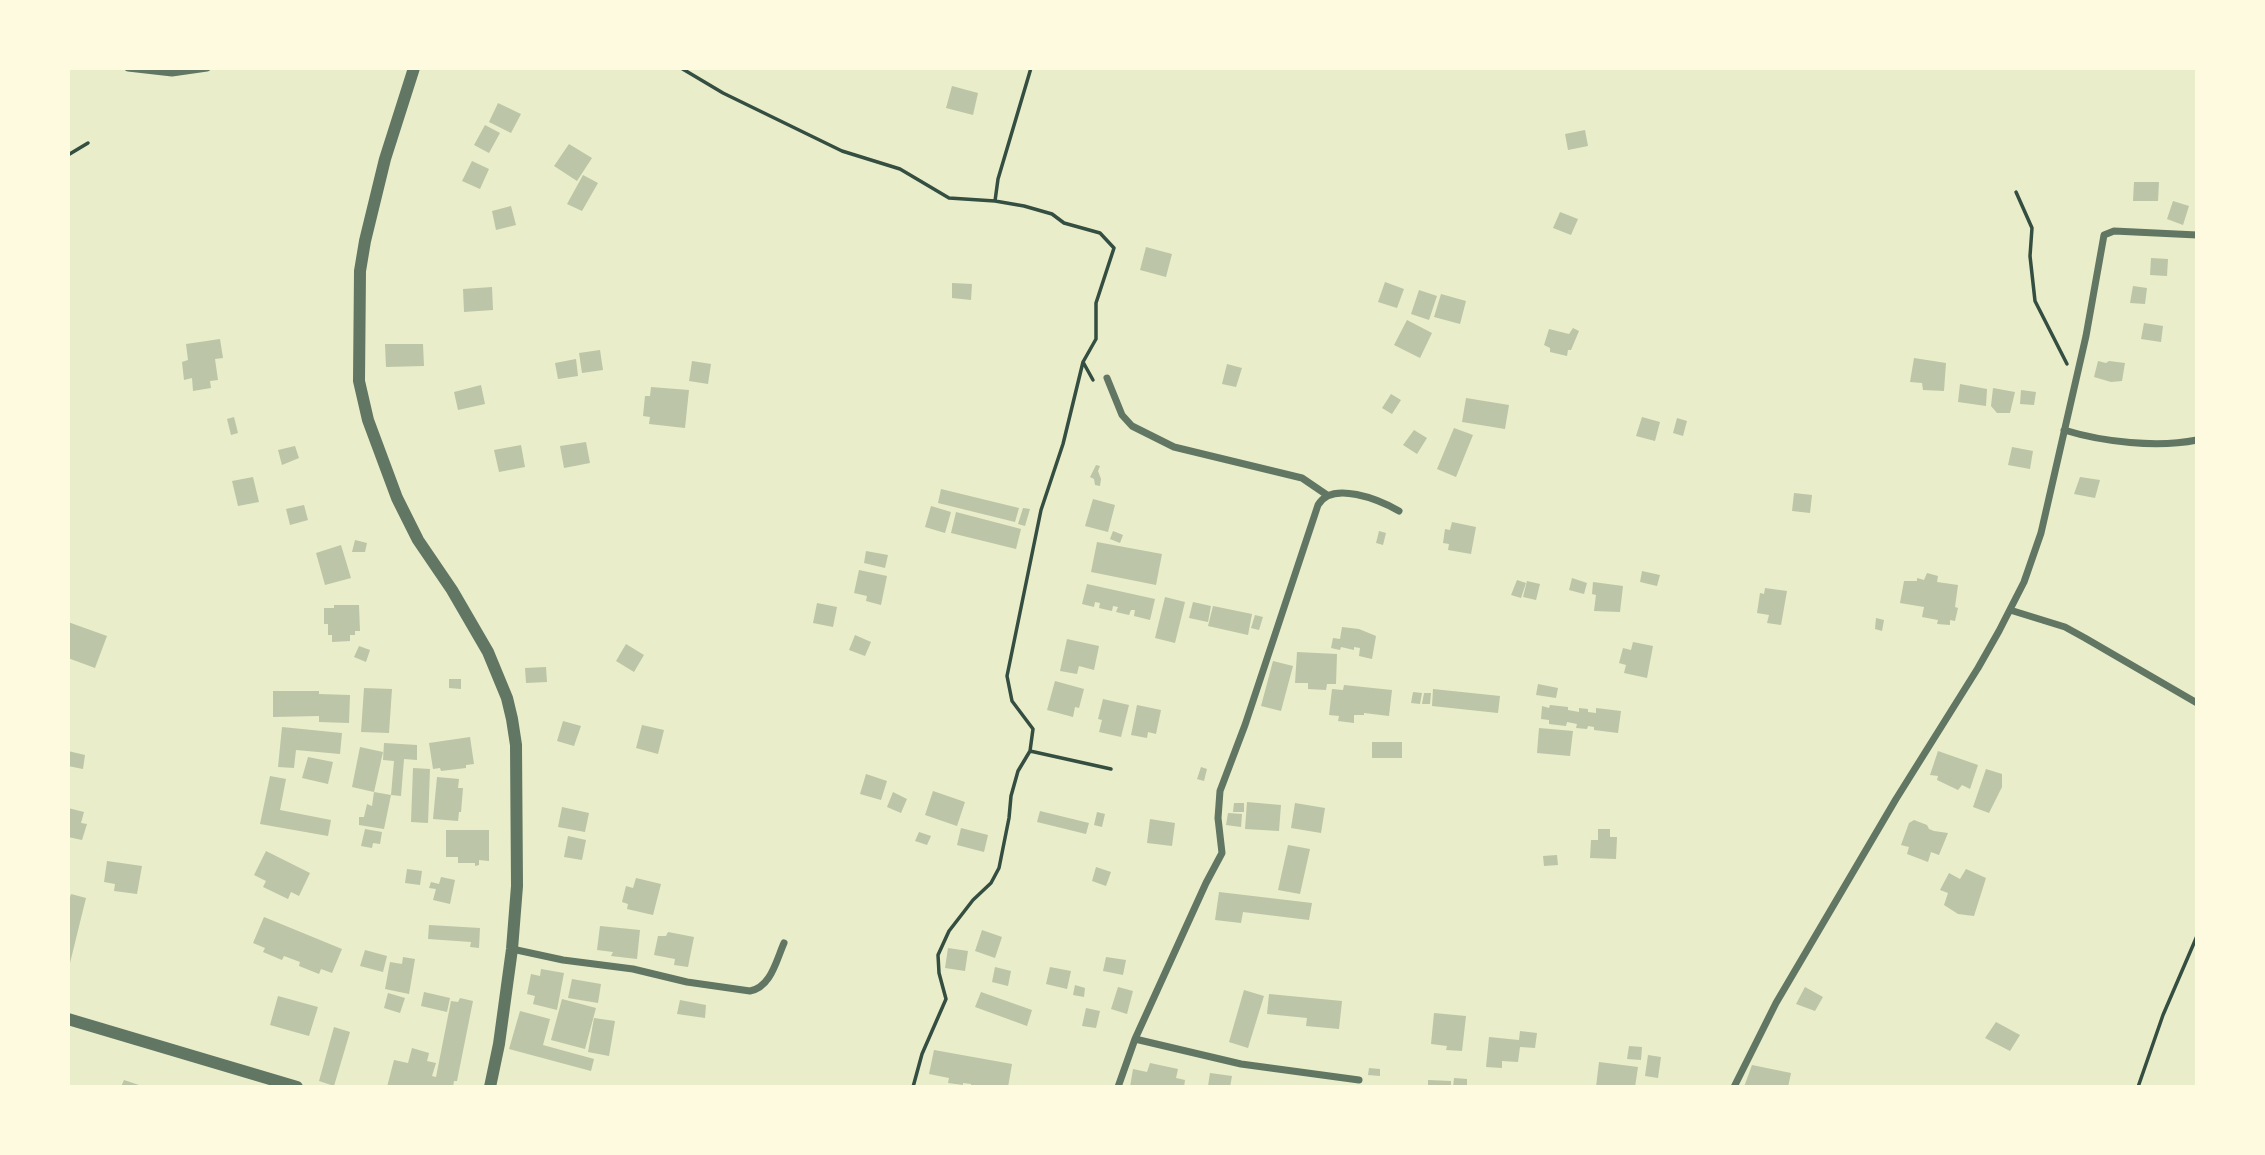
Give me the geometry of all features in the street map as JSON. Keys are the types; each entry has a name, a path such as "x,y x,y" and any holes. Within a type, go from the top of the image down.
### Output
{"street":[{"path":"128,68 172,73 207,68"},
{"path":"414,68 384,159 365,241 360,271 359,381 368,421 397,498 418,540 452,590 488,652 507,698 514,732 517,764 517,886 512,949 499,1044 490,1087"},
{"path":"1734,1087 1776,1003 1896,799 1978,668 2024,582 2041,533 2076,380 2104,235 2114,230 2197,236"},
{"path":"1107,378 1122,415 1132,426 1174,447 1302,478 1327,495"},
{"path":"2064,430 2082,436 2144,443 2166,444 2197,440"},
{"path":"1118,1087 1135,1039 1222,853 1217,818 1220,791 1321,499 1338,493 1366,497 1399,511"},
{"path":"2010,610 2065,627 2197,703"},
{"path":"512,949 750,992 760,989 767,982 784,943"},
{"path":"68,1019 297,1087"},
{"path":"1135,1039 1241,1064 1359,1080"}],"path":[{"path":"681,68 723,93 842,151 900,169 949,198 995,201 1052,214 1064,223 1100,233 1114,248 1096,303 1096,339 1083,362 1063,444 1041,510 1007,676 1012,701 1033,729 1030,751 1018,771 1011,796 999,869 991,883 973,900 949,931 938,955 939,973 946,999 922,1054 913,1087"},
{"path":"995,201 998,179 1031,68"},
{"path":"68,155 88,143"},
{"path":"2016,192 2032,228 2030,256 2035,301 2076,380"},
{"path":"1083,362 1098,390 1106,400 1118,406"},
{"path":"1030,751 1111,769"},
{"path":"2138,1087 2163,1015 2197,936"}],"building":[{"path":"952,86 978,93 973,115 946,108"},
{"path":"498,103 521,114 511,133 489,122"},
{"path":"485,125 500,133 489,153 474,145"},
{"path":"1585,130 1588,146 1568,150 1565,134"},
{"path":"569,144 592,158 577,181 554,166"},
{"path":"472,161 489,169 480,189 462,181"},
{"path":"583,175 598,183 582,211 567,204"},
{"path":"2134,182 2159,182 2158,201 2133,201"},
{"path":"2173,201 2189,206 2183,225 2167,219"},
{"path":"511,206 516,225 496,230 492,211"},
{"path":"1560,212 1578,219 1571,235 1553,228"},
{"path":"1146,247 1172,254 1166,277 1140,270"},
{"path":"2151,258 2168,259 2167,276 2150,275"},
{"path":"1385,282 1404,289 1397,308 1378,302"},
{"path":"952,283 972,284 971,300 952,298"},
{"path":"2133,286 2147,288 2145,304 2130,303"},
{"path":"492,287 493,310 464,312 463,289"},
{"path":"1419,290 1437,296 1429,320 1411,314"},
{"path":"1441,294 1466,301 1460,324 1434,317"},
{"path":"1407,320 1432,333 1420,358 1394,345"},
{"path":"2144,323 2163,326 2161,342 2141,339"},
{"path":"1573,328 1579,331 1567,356 1550,352 1550,348 1544,345 1549,329 1569,334"},
{"path":"220,339 223,358 215,359 218,380 210,381 211,388 193,391 192,378 184,380 182,362 188,360 186,344"},
{"path":"385,344 423,344 424,366 386,367"},
{"path":"600,350 603,370 582,373 579,353"},
{"path":"1914,358 1946,363 1944,391 1923,390 1922,383 1910,382"},
{"path":"576,359 578,376 558,379 555,363"},
{"path":"692,361 711,364 708,384 689,381"},
{"path":"2098,361 2125,363 2122,381 2111,382 2094,377"},
{"path":"1227,364 1242,368 1236,387 1222,384"},
{"path":"1960,384 1987,389 1986,406 1958,402"},
{"path":"481,385 485,404 458,410 454,392"},
{"path":"651,387 689,390 685,428 649,424 650,417 643,416 645,396 650,396"},
{"path":"1993,388 2015,392 2010,413 1997,413 1991,406"},
{"path":"2021,390 2036,392 2034,405 2020,404"},
{"path":"1391,394 1401,400 1392,414 1382,408"},
{"path":"1466,398 1509,405 1505,429 1462,422"},
{"path":"234,417 238,433 231,435 227,419"},
{"path":"1642,417 1660,422 1655,441 1636,436"},
{"path":"1677,418 1687,421 1683,436 1673,433"},
{"path":"1454,428 1473,435 1456,477 1437,469"},
{"path":"1414,430 1427,438 1417,454 1403,445"},
{"path":"586,442 590,463 564,468 560,446"},
{"path":"521,445 525,467 499,472 494,450"},
{"path":"295,446 299,458 282,465 278,450"},
{"path":"2012,447 2033,451 2030,469 2008,465"},
{"path":"1096,465 1100,466 1100,486 1095,485 1094,479 1090,477"},
{"path":"253,477 259,502 238,506 232,481"},
{"path":"2080,477 2100,480 2095,498 2074,494"},
{"path":"941,489 1019,508 1015,522 938,503"},
{"path":"1794,493 1812,495 1810,513 1792,511"},
{"path":"1093,499 1115,505 1108,532 1085,526"},
{"path":"304,505 308,520 290,525 286,509"},
{"path":"931,506 951,512 945,533 925,527"},
{"path":"1023,508 1030,509 1025,526 1018,524"},
{"path":"956,512 1021,529 1016,549 951,533"},
{"path":"1452,522 1476,527 1471,554 1448,550 1449,544 1443,543 1445,529 1450,530"},
{"path":"1113,531 1123,535 1120,543 1110,539"},
{"path":"1379,531 1386,533 1383,545 1376,543"},
{"path":"355,540 367,543 365,552 352,552"},
{"path":"1097,542 1162,554 1156,585 1091,572"},
{"path":"341,545 351,578 325,585 316,553"},
{"path":"866,551 888,555 885,568 864,563"},
{"path":"859,570 887,576 881,605 866,601 867,596 854,593"},
{"path":"1642,571 1660,575 1657,586 1640,582"},
{"path":"1927,573 1938,576 1937,582 1958,585 1955,607 1958,608 1955,621 1950,620 1950,625 1937,624 1938,620 1922,617 1924,607 1900,603 1904,581 1917,581 1917,578 1924,580"},
{"path":"1572,578 1587,583 1584,594 1569,590"},
{"path":"1517,580 1526,583 1521,598 1511,595"},
{"path":"1527,581 1540,584 1536,600 1523,597"},
{"path":"1593,582 1623,586 1620,612 1594,611 1596,595 1592,594"},
{"path":"1087,584 1155,599 1150,620 1134,616 1135,610 1131,610 1129,615 1116,612 1118,607 1113,606 1112,611 1099,608 1100,603 1095,602 1094,607 1082,604"},
{"path":"1765,588 1787,591 1781,625 1767,623 1769,615 1757,613 1760,593 1764,594"},
{"path":"1165,597 1185,602 1175,643 1155,638"},
{"path":"1193,602 1211,606 1208,622 1189,618"},
{"path":"817,603 837,607 833,627 813,623"},
{"path":"334,605 359,605 360,631 350,635 350,641 332,642 332,635 328,635 328,624 324,624 324,608 334,608"},
{"path":"1213,606 1252,614 1248,635 1208,626"},
{"path":"1255,615 1263,617 1259,630 1251,628"},
{"path":"1876,618 1884,620 1882,631 1875,629"},
{"path":"68,622 107,636 95,668 68,658"},
{"path":"1342,627 1359,629 1376,636 1372,659 1359,656 1360,648 1331,648 1333,638 1340,639"},
{"path":"855,635 871,642 865,656 849,650"},
{"path":"1067,639 1099,646 1094,670 1079,666 1077,674 1060,671"},
{"path":"1633,642 1653,646 1647,678 1624,673 1626,665 1619,663 1623,648 1631,650"},
{"path":"626,644 644,655 634,672 616,661"},
{"path":"359,646 370,650 366,662 354,657"},
{"path":"1297,652 1337,654 1336,684 1327,684 1326,690 1308,689 1308,683 1295,683"},
{"path":"1273,661 1293,666 1281,711 1261,706"},
{"path":"546,667 547,682 526,683 525,668"},
{"path":"449,679 461,679 461,689 449,688"},
{"path":"1055,681 1084,689 1079,708 1075,707 1073,717 1047,710"},
{"path":"1538,684 1558,688 1556,698 1536,695"},
{"path":"1344,685 1392,690 1389,716 1364,713 1354,715 1354,723 1338,721 1339,716 1329,715 1332,689 1343,690"},
{"path":"364,688 392,689 389,733 361,732"},
{"path":"1433,689 1500,696 1498,713 1432,706"},
{"path":"273,691 319,691 319,694 350,695 349,723 319,722 319,716 273,717"},
{"path":"1413,692 1422,693 1420,704 1411,703"},
{"path":"1424,693 1431,693 1430,704 1422,704"},
{"path":"1103,699 1129,705 1121,737 1099,732 1102,720 1098,719"},
{"path":"1137,705 1161,710 1156,734 1148,732 1147,738 1131,735"},
{"path":"1550,705 1568,707 1568,710 1579,712 1579,708 1596,713 1596,708 1621,711 1618,733 1594,730 1594,727 1588,726 1587,729 1576,728 1577,724 1567,722 1566,726 1549,724 1549,720 1541,719 1542,706 1549,708"},
{"path":"563,721 581,726 574,746 557,741"},
{"path":"642,725 664,730 658,754 636,748"},
{"path":"282,727 342,733 340,754 296,750 294,768 278,767"},
{"path":"1539,728 1573,731 1570,756 1537,753"},
{"path":"470,737 474,764 466,765 466,768 441,771 440,768 433,769 429,743"},
{"path":"1372,742 1402,742 1402,758 1372,758"},
{"path":"384,743 417,745 417,760 404,759 401,796 391,795 394,761 383,760"},
{"path":"360,747 383,752 374,792 352,787"},
{"path":"68,751 85,755 83,769 68,766"},
{"path":"1938,751 1978,765 1970,789 1962,785 1958,790 1937,780 1938,776 1930,775"},
{"path":"308,757 333,762 328,784 302,778"},
{"path":"1201,767 1207,769 1204,781 1197,779"},
{"path":"413,768 430,769 428,823 411,822"},
{"path":"1986,769 2002,774 2002,787 1989,813 1973,807"},
{"path":"866,774 887,781 881,800 860,794"},
{"path":"270,776 286,779 280,810 331,820 328,836 260,824"},
{"path":"437,777 459,779 458,788 463,788 458,821 433,819"},
{"path":"933,791 965,802 957,826 925,815"},
{"path":"374,792 391,795 384,829 359,825 359,817 364,817 367,804 372,806"},
{"path":"893,792 907,799 901,813 887,807"},
{"path":"1247,802 1281,805 1279,831 1245,829"},
{"path":"1234,803 1244,803 1244,812 1233,812"},
{"path":"1295,803 1325,808 1321,833 1291,828"},
{"path":"562,807 589,813 585,832 558,827"},
{"path":"68,808 84,812 81,823 87,824 82,840 68,837"},
{"path":"1040,811 1089,823 1086,834 1037,822"},
{"path":"1097,812 1105,814 1102,827 1094,825"},
{"path":"1228,813 1242,814 1241,827 1226,825"},
{"path":"1150,819 1175,823 1172,846 1147,843"},
{"path":"1914,820 1934,831 1948,833 1939,855 1931,852 1928,862 1907,854 1909,847 1901,845 1909,823"},
{"path":"961,828 988,835 984,852 957,845"},
{"path":"365,829 382,832 380,844 373,843 372,848 361,846"},
{"path":"1598,829 1610,829 1610,837 1617,837 1616,859 1590,858 1591,840 1598,840"},
{"path":"446,830 489,830 489,861 479,860 479,865 475,866 475,863 458,863 458,857 446,857"},
{"path":"919,832 931,836 927,845 915,841"},
{"path":"568,836 586,840 582,860 564,857"},
{"path":"1288,845 1310,849 1300,894 1278,890"},
{"path":"266,851 310,873 299,896 291,892 288,899 263,887 266,881 254,875"},
{"path":"1557,855 1558,865 1544,866 1543,856"},
{"path":"107,861 142,866 137,894 114,891 115,884 104,882"},
{"path":"1096,867 1111,872 1106,886 1092,881"},
{"path":"407,869 422,871 420,885 405,883"},
{"path":"1966,869 1986,878 1974,916 1958,914 1944,905 1948,893 1940,890 1949,873 1960,879"},
{"path":"441,877 455,880 450,904 433,900 436,889 429,888 431,882 439,884"},
{"path":"636,878 661,884 653,915 627,909 628,904 622,902 626,886 633,888"},
{"path":"1219,892 1312,903 1309,920 1243,912 1241,923 1215,920"},
{"path":"71,894 86,898 69,967 68,904"},
{"path":"264,917 342,949 332,973 321,969 319,974 299,966 300,962 284,956 282,960 263,952 265,948 253,943"},
{"path":"429,925 480,928 479,948 470,947 471,942 428,939"},
{"path":"600,926 640,930 637,959 611,956 613,952 597,950"},
{"path":"982,930 1002,937 995,958 975,951"},
{"path":"668,932 694,937 688,967 674,965 675,959 654,955 658,936 666,936"},
{"path":"948,948 968,951 965,971 945,968"},
{"path":"365,950 387,956 383,972 360,966"},
{"path":"403,957 415,959 409,994 385,989 390,962 402,964"},
{"path":"1106,957 1126,960 1123,975 1103,971"},
{"path":"995,967 1011,971 1008,986 992,982"},
{"path":"1050,967 1071,971 1067,989 1046,984"},
{"path":"541,969 564,973 557,1010 533,1004 535,996 527,994 531,974 540,976"},
{"path":"572,979 601,984 598,1003 568,998"},
{"path":"1075,985 1085,988 1084,997 1073,995"},
{"path":"1118,987 1133,991 1127,1014 1111,1009"},
{"path":"1805,987 1823,997 1815,1011 1796,1004"},
{"path":"1244,990 1264,996 1248,1048 1229,1042"},
{"path":"424,992 450,998 447,1012 421,1006"},
{"path":"981,992 1032,1010 1027,1026 975,1007"},
{"path":"388,993 405,998 400,1013 384,1008"},
{"path":"1269,994 1342,1001 1339,1029 1306,1026 1307,1018 1267,1014"},
{"path":"278,996 318,1007 309,1036 270,1025"},
{"path":"460,998 473,1001 457,1081 454,1081 453,1087 387,1087 394,1060 408,1063 412,1048 429,1053 427,1061 436,1063 432,1076 436,1077 451,1001 458,1002"},
{"path":"562,999 596,1008 585,1049 551,1040"},
{"path":"680,1000 706,1005 705,1018 677,1014"},
{"path":"1086,1008 1100,1011 1096,1028 1082,1026"},
{"path":"520,1011 550,1019 543,1045 594,1059 591,1071 509,1049"},
{"path":"1434,1013 1466,1016 1462,1051 1446,1050 1447,1046 1431,1044"},
{"path":"594,1018 615,1021 609,1056 588,1052"},
{"path":"1996,1022 2020,1035 2010,1051 1985,1038"},
{"path":"334,1027 350,1032 334,1086 319,1081"},
{"path":"1520,1031 1537,1033 1535,1048 1520,1047 1518,1062 1502,1061 1502,1068 1486,1067 1489,1037 1519,1040"},
{"path":"1629,1046 1642,1047 1641,1060 1627,1059"},
{"path":"934,1050 1012,1064 1008,1087 971,1087 971,1084 948,1083 949,1078 929,1074"},
{"path":"1648,1055 1661,1057 1658,1078 1645,1076"},
{"path":"1599,1062 1638,1067 1635,1087 1596,1087"},
{"path":"1150,1063 1178,1069 1176,1078 1185,1080 1184,1087 1130,1087 1133,1069 1147,1072"},
{"path":"1752,1065 1791,1073 1788,1087 1744,1087"},
{"path":"1369,1068 1380,1069 1380,1076 1368,1075"},
{"path":"1210,1073 1232,1076 1230,1087 1208,1086"},
{"path":"1454,1078 1467,1079 1467,1087 1453,1087"},
{"path":"124,1080 142,1086 142,1087 121,1087"},
{"path":"1428,1080 1451,1081 1451,1087 1428,1087"}]}
